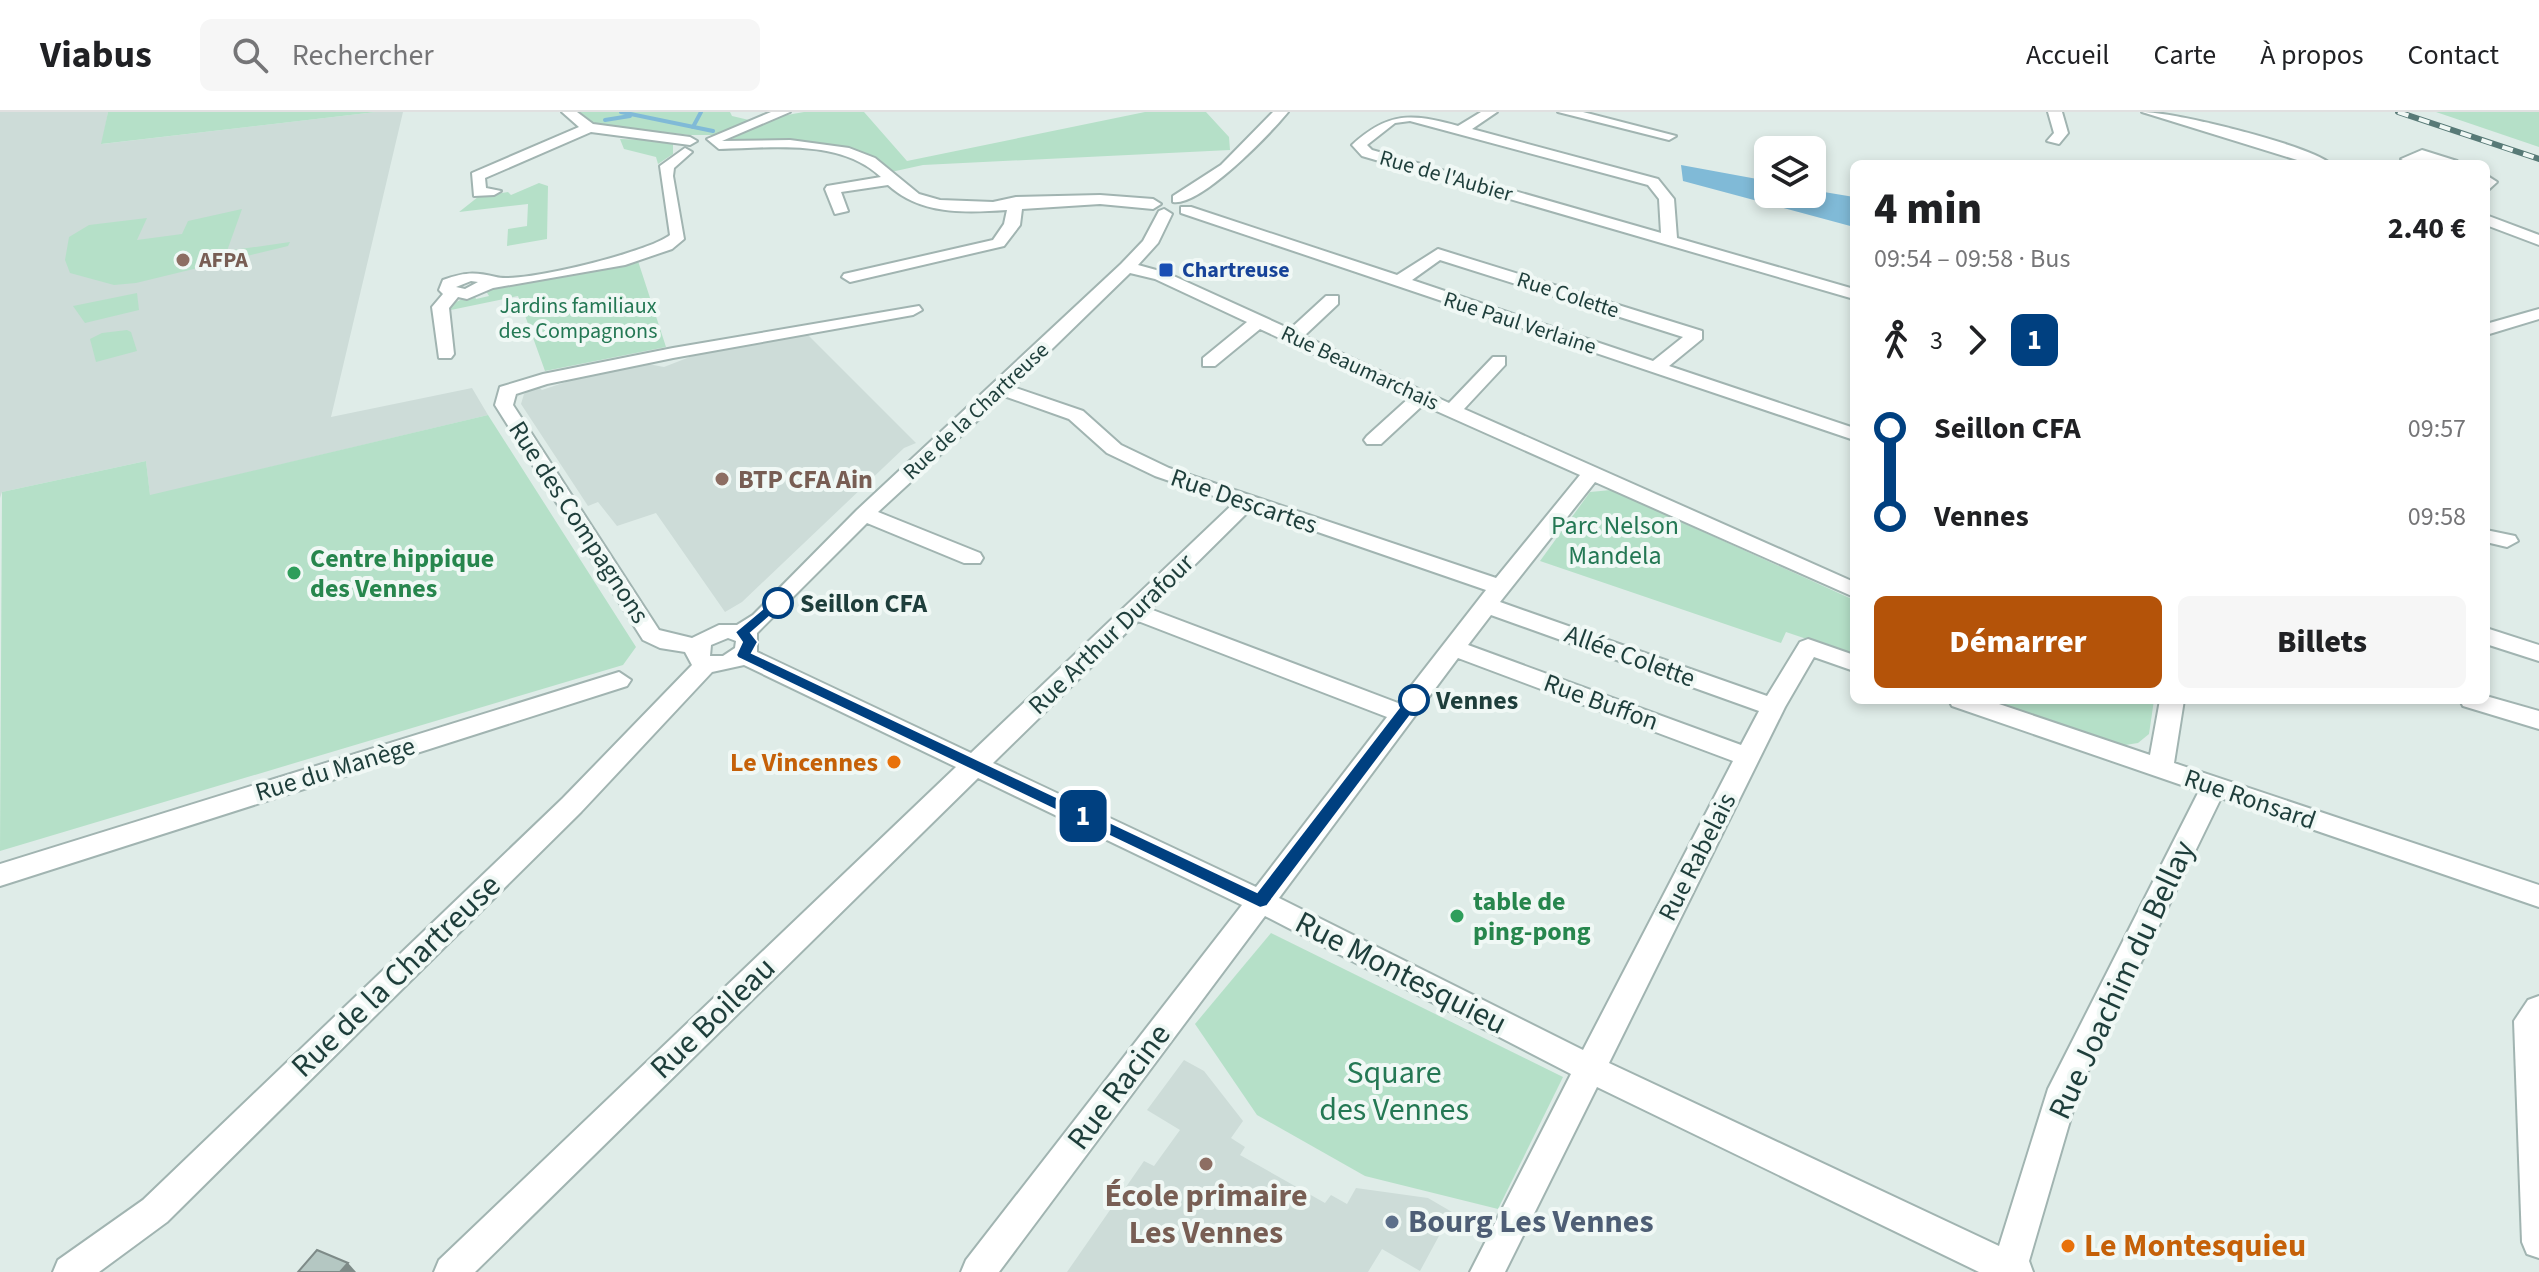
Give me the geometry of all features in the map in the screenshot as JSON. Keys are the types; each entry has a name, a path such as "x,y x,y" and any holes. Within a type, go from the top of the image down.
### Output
{"street":[{"path":"569,112 589,128 702,147 846,152 867,160 901,191 941,205 1108,199 1158,209 1182,205 1226,168 1281,112"},
{"path":"445,354 440,307 452,282 483,276 489,283 636,259 674,242 678,236 666,176 667,166 702,147 783,112"},
{"path":"1461,130 1489,112"},
{"path":"1565,112 1669,136"},
{"path":"2054,141 2061,133 2055,112"},
{"path":"2158,113 2311,160"},
{"name":"Rue de l'Aubier","path":"1669,240 1666,193 1662,186 1420,119 1391,120 1359,147 1367,153 1850,293"},
{"path":"494,191 479,193 477,176 589,128"},
{"path":"2408,159 2422,154 2440,160"},
{"path":"840,211 832,189 890,180"},
{"path":"850,277 998,243 1012,225 1016,202"},
{"name":"Rue Paul Verlaine","path":"1182,205 1397,283 1850,433"},
{"name":"Rue de la Chartreuse","path":"743,644 752,628 818,565 864,514 1001,389 1150,243 1158,209"},
{"path":"2490,221 2537,238"},
{"name":"Rue Colette","path":"1397,283 1443,250 1696,335 1655,368"},
{"name":"Rue Beaumarchais","path":"1127,267 1161,276 1421,397 1850,588"},
{"path":"1292,337 1332,300"},
{"name":"Rue des Compagnons","path":"702,654 651,635 504,405 507,391 543,379 673,353 913,310"},
{"path":"2490,329 2539,314"},
{"path":"1209,362 1258,322"},
{"path":"1452,411 1499,361"},
{"name":"Rue Descartes","path":"1001,389 1076,415 1114,449 1162,472 1242,497 1246,503 1493,596"},
{"path":"1374,440 1421,397"},
{"name":"Rue Racine","path":"978,1272 1493,596 1591,474"},
{"name":"Rue Arthur Durafour","path":"975,764 1246,503"},
{"path":"864,514 972,558"},
{"name":"Allée Colette","path":"1493,596 1773,707"},
{"path":"1135,612 1403,714"},
{"path":"718,632 743,644 730,662 702,654 718,632"},
{"path":"2490,637 2539,653"},
{"name":"Rue Montesquieu","path":"743,644 975,764 1260,901 1590,1069 2011,1271"},
{"name":"Rue Rabelais","path":"1487,1272 1773,707 1808,647 1850,662"},
{"name":"Rue Buffon","path":"1454,648 1748,757"},
{"name":"Rue de la Chartreuse","path":"70,1272 155,1211 572,805 702,654"},
{"name":"Rue du Manège","path":"0,875 619,680"},
{"name":"Rue Ronsard","path":"1973,704 2539,896"},
{"path":"2160,769 2171,704"},
{"path":"2485,704 2539,720"},
{"name":"Rue Boileau","path":"451,1272 975,764"},
{"name":"Rue Joachim du Bellay","path":"2011,1271 2064,1089 2214,787"},
{"name":"Rue du Manège","path":"0,891 50,859"},
{"path":"2539,1009 2529,1021 2539,1242"}],"shaded area":[{"name":"AFPA","path":"0,112 108,112 102,144 376,112 403,112 331,417 472,388 488,415 150,496 146,461 2,492 0,498"},
{"name":"BTP CFA Ain","path":"805,332 916,443 904,448 742,602 725,612 656,513 617,526 598,502 588,506 521,404 524,394 537,386 542,390 575,379 648,364 664,367 700,353"},
{"name":"École primaire Les Vennes","path":"1184,1060 1204,1071 1243,1121 1231,1138 1245,1147 1240,1155 1325,1203 1331,1195 1347,1204 1356,1188 1428,1198 1452,1212 1420,1271 1382,1249 1368,1272 1067,1272 1144,1161 1154,1166 1180,1130 1147,1110"}],"green space":[{"path":"108,112 376,112 101,144"},
{"path":"580,112 730,112 732,116 749,120 716,135 689,135 595,124"},
{"path":"804,112 864,112 907,161 1145,112 1206,112 1229,137 1230,150 923,165 891,172 878,161 838,148 725,143 764,119"},
{"path":"2436,112 2539,112 2539,147"},
{"path":"620,139 673,141 673,154 658,164 656,157 624,149"},
{"path":"539,183 548,186 547,239 507,246 508,229 527,226 528,204 459,212 478,197 508,192 511,195"},
{"path":"242,209 227,251 290,242 288,246 136,283 114,285 70,273 65,260 69,237 89,225 147,218 137,240 182,234 188,221"},
{"name":"Jardins familiaux des Compagnons","path":"638,261 666,347 545,371 518,296 446,311 449,305 474,294 476,299 489,296 486,291 498,287"},
{"path":"137,293 139,310 85,323 73,306"},
{"path":"131,332 137,351 96,362 90,339 102,333"},
{"name":"Centre hippique des Vennes","path":"488,415 636,647 623,665 0,851 2,492 146,461 150,495"},
{"name":"Parc Nelson Mandela","path":"1611,490 1850,598 1850,654 1786,632 1781,643 1540,561 1590,492"},
{"path":"1996,704 2153,704 2149,734 2138,743 2119,746"},
{"name":"Square des Vennes","path":"1271,933 1563,1077 1498,1209 1365,1176 1257,1115 1195,1024"}],"water":[{"path":"1681,165 1754,178 1754,200 1683,181"},
{"path":"1826,192 1850,196 1850,226 1783,208 1826,208"}],"building":[{"path":"317,1250 348,1263 340,1272 298,1272"}],"waterway":[{"path":"621,112 693,127"},
{"path":"693,127 701,112"},
{"path":"605,120 630,116"},
{"path":"693,127 713,131"}],"railway":[{"path":"2398,112 2539,159"}],"bus line":[{"name":"1","path":"778,603 752,628 743,632 750,642 743,655 772,666 1260,901 1414,700"}],"place":[{"name":"AFPA","path":"183,260"},
{"name":"Chartreuse","path":"1166,270"},
{"name":"BTP CFA Ain","path":"722,479"},
{"name":"Centre hippique des Vennes","path":"294,573"},
{"name":"Seillon CFA","path":"778,603"},
{"name":"Vennes","path":"1414,700"},
{"name":"Le Vincennes","path":"894,762"},
{"name":"table de ping-pong","path":"1457,916"},
{"name":"École primaire Les Vennes","path":"1206,1164"},
{"name":"Bourg Les Vennes","path":"1392,1222"},
{"name":"Le Montesquieu","path":"2068,1246"}]}
